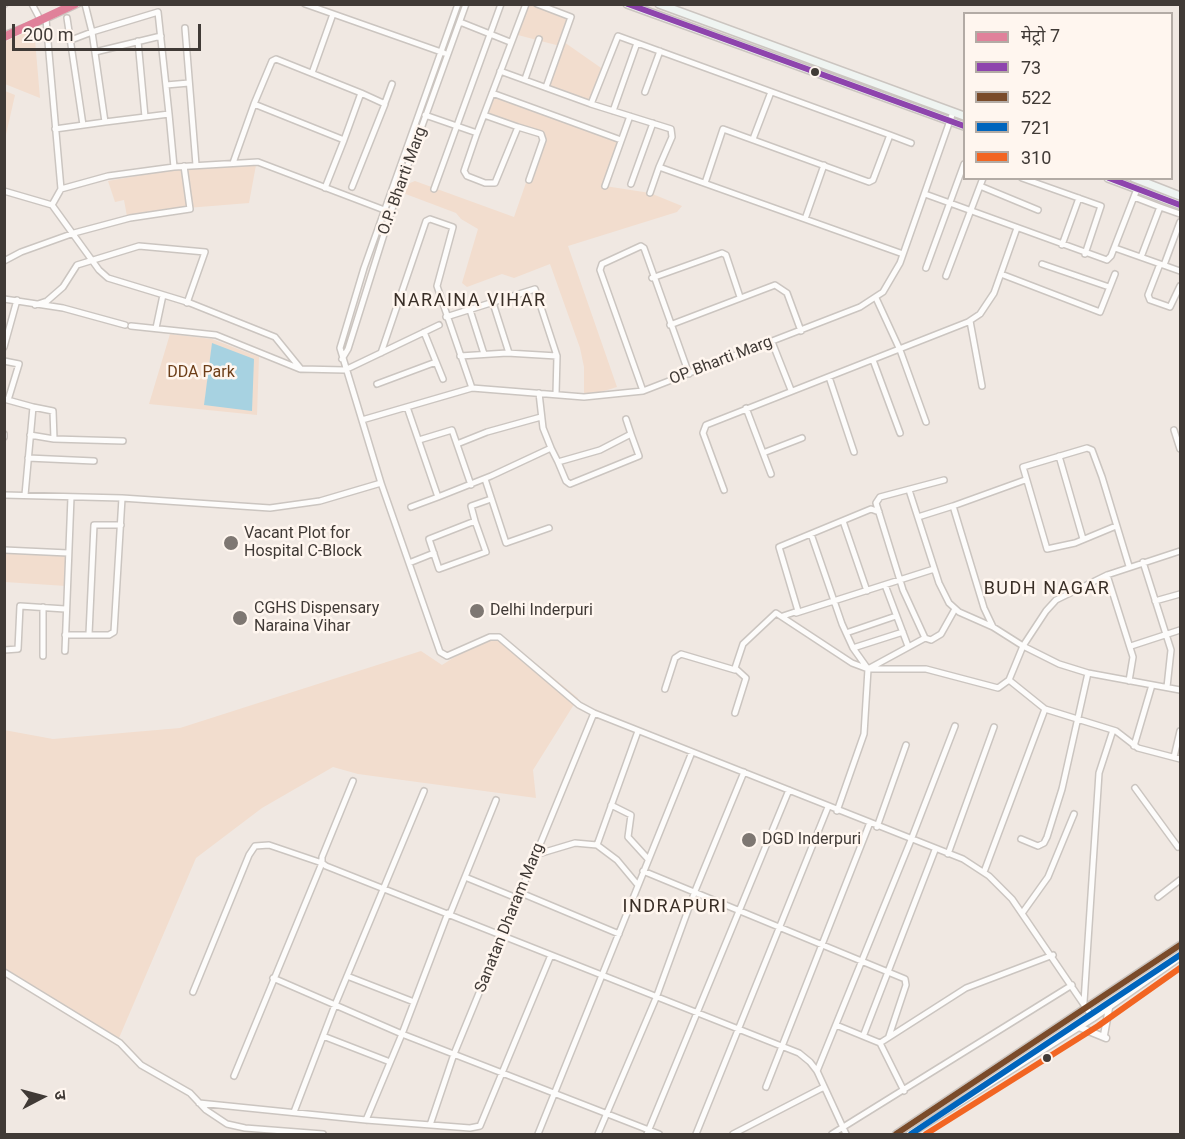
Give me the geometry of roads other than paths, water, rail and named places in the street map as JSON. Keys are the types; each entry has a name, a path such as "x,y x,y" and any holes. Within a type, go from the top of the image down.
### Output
{"main road":[{"path":"627,4 963,126"},
{"path":"659,4 963,116"},
{"path":"1113,180 1180,205"},
{"path":"1139,180 1180,195"}],"street":[{"path":"32,4 43,20 61,189 52,205"},
{"path":"4,35 78,4"},
{"path":"86,4 105,122"},
{"path":"305,4 448,55"},
{"name":"O.P. Bharti Marg","path":"424,115 441,52 458,4"},
{"name":"O.P. Bharti Marg","path":"466,4 388,211 340,348 381,483 438,648 447,656 490,637 499,637 579,705 594,713"},
{"path":"434,189 501,4"},
{"path":"519,127 495,183 485,183 465,173 477,133 526,4"},
{"path":"537,4 571,17 546,87"},
{"path":"71,40 158,12 174,166"},
{"path":"312,73 333,14"},
{"path":"67,18 83,125"},
{"path":"460,22 510,42"},
{"path":"185,28 196,165"},
{"path":"95,52 161,36"},
{"path":"591,104 617,37 911,143"},
{"path":"525,79 539,39"},
{"path":"138,41 145,117"},
{"path":"613,111 637,43"},
{"path":"645,92 660,51"},
{"path":"234,163 254,104 274,59 385,103"},
{"path":"500,71 591,104 670,129 673,133 650,193"},
{"path":"166,85 189,83"},
{"path":"352,187 392,84"},
{"path":"753,139 771,92"},
{"path":"325,188 362,93"},
{"path":"492,93 621,140"},
{"path":"254,104 344,140"},
{"name":"OP Bharti Marg","path":"362,420 472,388 594,396 643,391 860,307 883,292 903,254 953,112"},
{"path":"55,129 169,114"},
{"path":"424,115 477,133"},
{"path":"484,115 541,134 543,138 529,180"},
{"path":"605,186 630,116"},
{"path":"631,184 653,123"},
{"path":"705,183 722,130 872,181 890,135"},
{"path":"61,189 108,176 174,166 258,162 388,211"},
{"path":"805,219 824,165"},
{"path":"4,261 21,252 74,233 130,218 190,209 184,166"},
{"path":"659,167 903,254"},
{"path":"926,268 963,167"},
{"path":"946,276 982,180"},
{"path":"1028,180 1100,205 1102,208 1085,254"},
{"path":"980,186 1038,210"},
{"path":"925,194 1062,246 1107,260 1137,189"},
{"path":"4,191 52,205 108,278 187,303 275,337 301,369"},
{"path":"1134,197 1180,214"},
{"path":"1062,246 1079,198"},
{"path":"1141,257 1160,207"},
{"path":"381,353 426,221 430,219 453,230 437,286 472,388"},
{"path":"1180,222 1148,295 1150,300 1170,307 1180,286"},
{"path":"724,490 703,430 706,425 970,321 986,307 1001,274 1017,228"},
{"path":"35,305 47,301 63,287 77,266 139,246 205,252 187,303"},
{"path":"643,391 601,266 618,255 642,246 689,374"},
{"path":"1114,248 1180,271"},
{"path":"652,278 722,253 726,255 740,297"},
{"path":"1042,264 1109,287"},
{"path":"1001,274 1100,312 1114,274"},
{"path":"670,325 775,285 784,289 801,331"},
{"path":"446,317 536,289 557,356 556,394"},
{"path":"156,328 163,295"},
{"path":"876,298 900,350 926,422"},
{"path":"4,299 63,308 128,326 216,335 301,369 345,370 439,325"},
{"path":"4,347 17,300"},
{"path":"493,303 509,353"},
{"path":"470,310 484,354"},
{"path":"970,321 982,386"},
{"path":"424,332 442,380"},
{"path":"772,342 791,390"},
{"path":"460,356 509,353 557,356"},
{"path":"873,360 900,434"},
{"path":"4,361 19,364 6,399 53,411 54,439"},
{"path":"377,384 436,363"},
{"path":"829,377 855,452"},
{"path":"539,393 541,417 551,448 566,481 570,484 639,456 626,419"},
{"path":"25,495 33,407"},
{"path":"407,408 438,497"},
{"path":"746,408 771,474"},
{"path":"457,444 487,432 541,417"},
{"path":"419,440 452,430 471,484"},
{"path":"1174,430 1180,449"},
{"path":"558,462 600,450 631,434"},
{"path":"30,435 54,439 123,441"},
{"path":"763,453 802,438"},
{"path":"411,507 484,479 551,448"},
{"path":"1116,526 1083,539 1047,549 1023,467 1087,448 1092,450 1129,566"},
{"path":"1059,456 1083,539"},
{"path":"28,458 94,461"},
{"path":"484,479 506,543 549,528"},
{"path":"926,638 900,580 879,512 878,498 944,480"},
{"path":"918,517 1025,480"},
{"path":"4,495 122,498 270,508 320,501 381,483"},
{"path":"909,490 934,569 945,596 955,609 993,627 1023,646 1059,664 1088,673 1180,690"},
{"path":"65,651 71,497"},
{"path":"65,635 109,635 114,632 122,498"},
{"path":"475,521 429,538 439,569 486,552 471,506 491,499"},
{"path":"953,506 984,608 993,627"},
{"path":"796,613 798,611 779,547 871,510 879,512"},
{"path":"843,521 867,591"},
{"path":"89,634 94,525 122,525"},
{"path":"811,534 846,633 853,648 868,669 864,734 837,811"},
{"path":"4,550 68,553"},
{"path":"735,670 745,641 771,615 778,613 852,663 868,669 926,669 993,688 1004,686 1009,680 1023,646 1056,600 1129,566 1180,551"},
{"path":"409,563 434,553"},
{"path":"1143,562 1171,650 1167,687"},
{"path":"783,616 934,569"},
{"path":"1107,575 1131,646 1134,663 1129,681"},
{"path":"885,585 908,646"},
{"path":"1155,601 1180,594"},
{"path":"4,650 18,649 20,606 65,609"},
{"path":"43,607 43,656"},
{"path":"868,669 908,646 926,638 931,640 940,634 955,609"},
{"path":"846,633 896,616"},
{"path":"1131,646 1180,630"},
{"path":"853,648 903,632"},
{"path":"1171,650 1180,652"},
{"path":"664,689 675,658 681,654 735,670 746,678 735,713"},
{"path":"1021,839 1038,846 1044,843 1047,837 1062,789 1088,673"},
{"path":"1009,680 1045,709 1113,730 1134,746 1178,758 1180,731"},
{"path":"1134,746 1152,685"},
{"path":"984,872 1045,709"},
{"path":"594,713 789,790 869,825 948,854 984,872 1023,912 1093,1018"},
{"name":"Sanatan Dharam Marg","path":"430,1125 454,1054 594,713"},
{"path":"817,1071 863,962 955,726"},
{"path":"948,854 994,727"},
{"path":"597,845 638,730"},
{"path":"1086,1006 1099,773 1113,730"},
{"path":"877,827 906,745"},
{"path":"538,1134 692,752"},
{"path":"598,1134 656,998 695,891 744,772"},
{"path":"234,1076 322,863 352,781"},
{"path":"1135,788 1180,848"},
{"path":"648,1132 789,790"},
{"path":"294,1112 322,1036 424,791"},
{"path":"366,1120 496,800"},
{"path":"611,805 631,815 628,837 648,859"},
{"path":"696,1134 828,807"},
{"path":"1023,912 1048,878 1074,814"},
{"path":"766,1088 869,825"},
{"path":"535,855 575,843 597,845 617,860 637,884"},
{"path":"193,992 249,855 255,846 269,845 322,863 738,1031 799,1053 817,1071 844,1132"},
{"path":"864,1034 935,850"},
{"path":"643,871 889,972 907,982 890,1036"},
{"path":"465,877 519,899"},
{"path":"1158,897 1180,880"},
{"path":"521,893 619,934"},
{"path":"896,1134 1180,945"},
{"path":"199,1103 366,1120 470,1128 480,1126 551,955"},
{"path":"880,1043 966,988 1053,955"},
{"path":"910,1134 1093,1018 1180,957"},
{"path":"4,972 120,1043 141,1065 190,1093 213,1115 233,1126 323,1134"},
{"path":"347,976 414,1002"},
{"path":"273,978 402,1034 554,1092 648,1132 659,1134"},
{"path":"832,1134 844,1132 904,1091 1072,986"},
{"path":"1078,1027 1105,1037 1109,1007"},
{"path":"836,1025 864,1034 880,1043 904,1091"},
{"path":"322,1036 390,1062"},
{"path":"733,1134 824,1087"}],"water":[{"path":"212,343 254,359 252,411 204,405"}],"metro line":[{"name":"7","path":"4,37 75,4"}],"place":[{"name":"Vacant Plot for Hospital C-Block","path":"231,543"},
{"name":"Delhi Inderpuri","path":"477,611"},
{"name":"CGHS Dispensary Naraina Vihar","path":"240,618"},
{"name":"DGD Inderpuri","path":"749,840"}],"district":[{"name":"NARAINA VIHAR","path":"470,301"},
{"name":"BUDH NAGAR","path":"1047,589"},
{"name":"INDRAPURI","path":"675,907"}],"park label":[{"name":"DDA Park","path":"201,373"}]}
